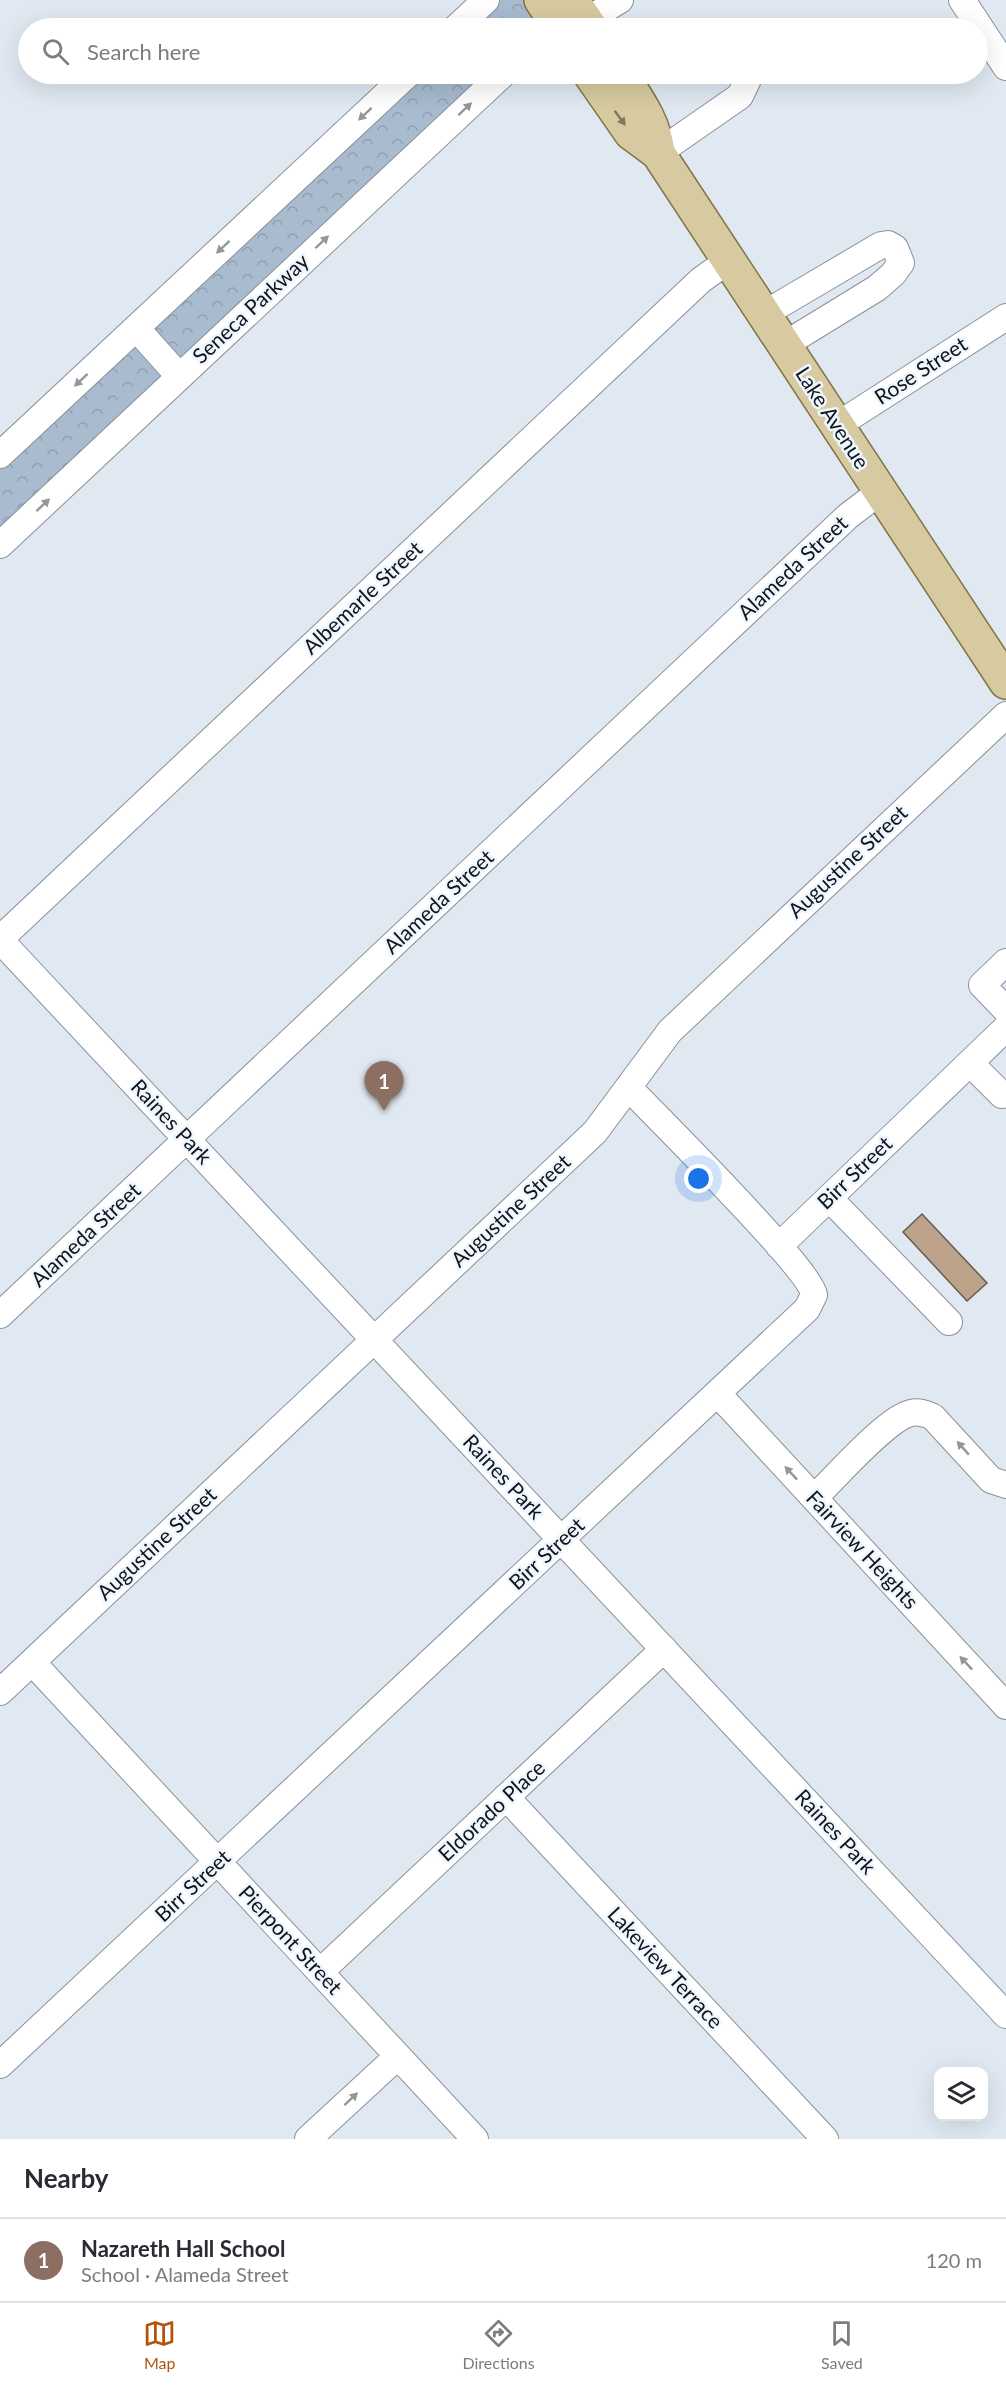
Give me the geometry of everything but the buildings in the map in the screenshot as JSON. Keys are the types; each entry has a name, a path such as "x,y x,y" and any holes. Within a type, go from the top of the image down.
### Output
{"main road":[{"path":"541,0 570,18"},
{"name":"Lake Avenue","path":"597,84 631,133 658,153 1006,682"},
{"name":"Lake Avenue","path":"627,84 650,120 657,141 658,153"}],"street":[{"path":"467,18 486,0"},
{"path":"581,18 620,0"},
{"path":"962,0 974,18"},
{"path":"988,40 1006,67"},
{"path":"0,455 397,84"},
{"name":"Seneca Parkway","path":"0,545 492,84"},
{"path":"658,153 740,96 746,84"},
{"path":"764,314 881,245 888,244 895,248 901,263 886,281 784,345"},
{"name":"Albemarle Street","path":"0,939 701,280 729,260"},
{"name":"Rose Street","path":"836,426 1006,317"},
{"path":"136,328 179,376"},
{"name":"Alameda Street","path":"0,1315 848,516 880,491"},
{"name":"Augustine Street","path":"0,1692 595,1132 670,1031 1006,715"},
{"name":"Raines Park","path":"0,939 1006,2014"},
{"path":"1006,962 982,985 1006,1010"},
{"name":"Birr Street","path":"0,2065 807,1309 812,1300 813,1289 778,1246 1006,1029"},
{"path":"970,1063 1002,1095"},
{"path":"629,1088 778,1246"},
{"path":"829,1198 949,1322"},
{"name":"Fairview Heights","path":"718,1394 1006,1706"},
{"path":"814,1498 884,1430 910,1413 921,1412 933,1417 991,1480 1006,1485"},
{"name":"Eldorado Place","path":"320,1972 664,1649"},
{"name":"Pierpont Street","path":"32,1662 475,2139"},
{"name":"Lakeview Terrace","path":"506,1797 825,2139"},
{"path":"308,2139 398,2056"}],"green space":[{"path":"498,0 532,0 541,18 479,18"},
{"path":"409,84 478,84 0,532 0,467"}],"place":[{"name":"Nazareth Hall School","path":"384,1111"}]}
